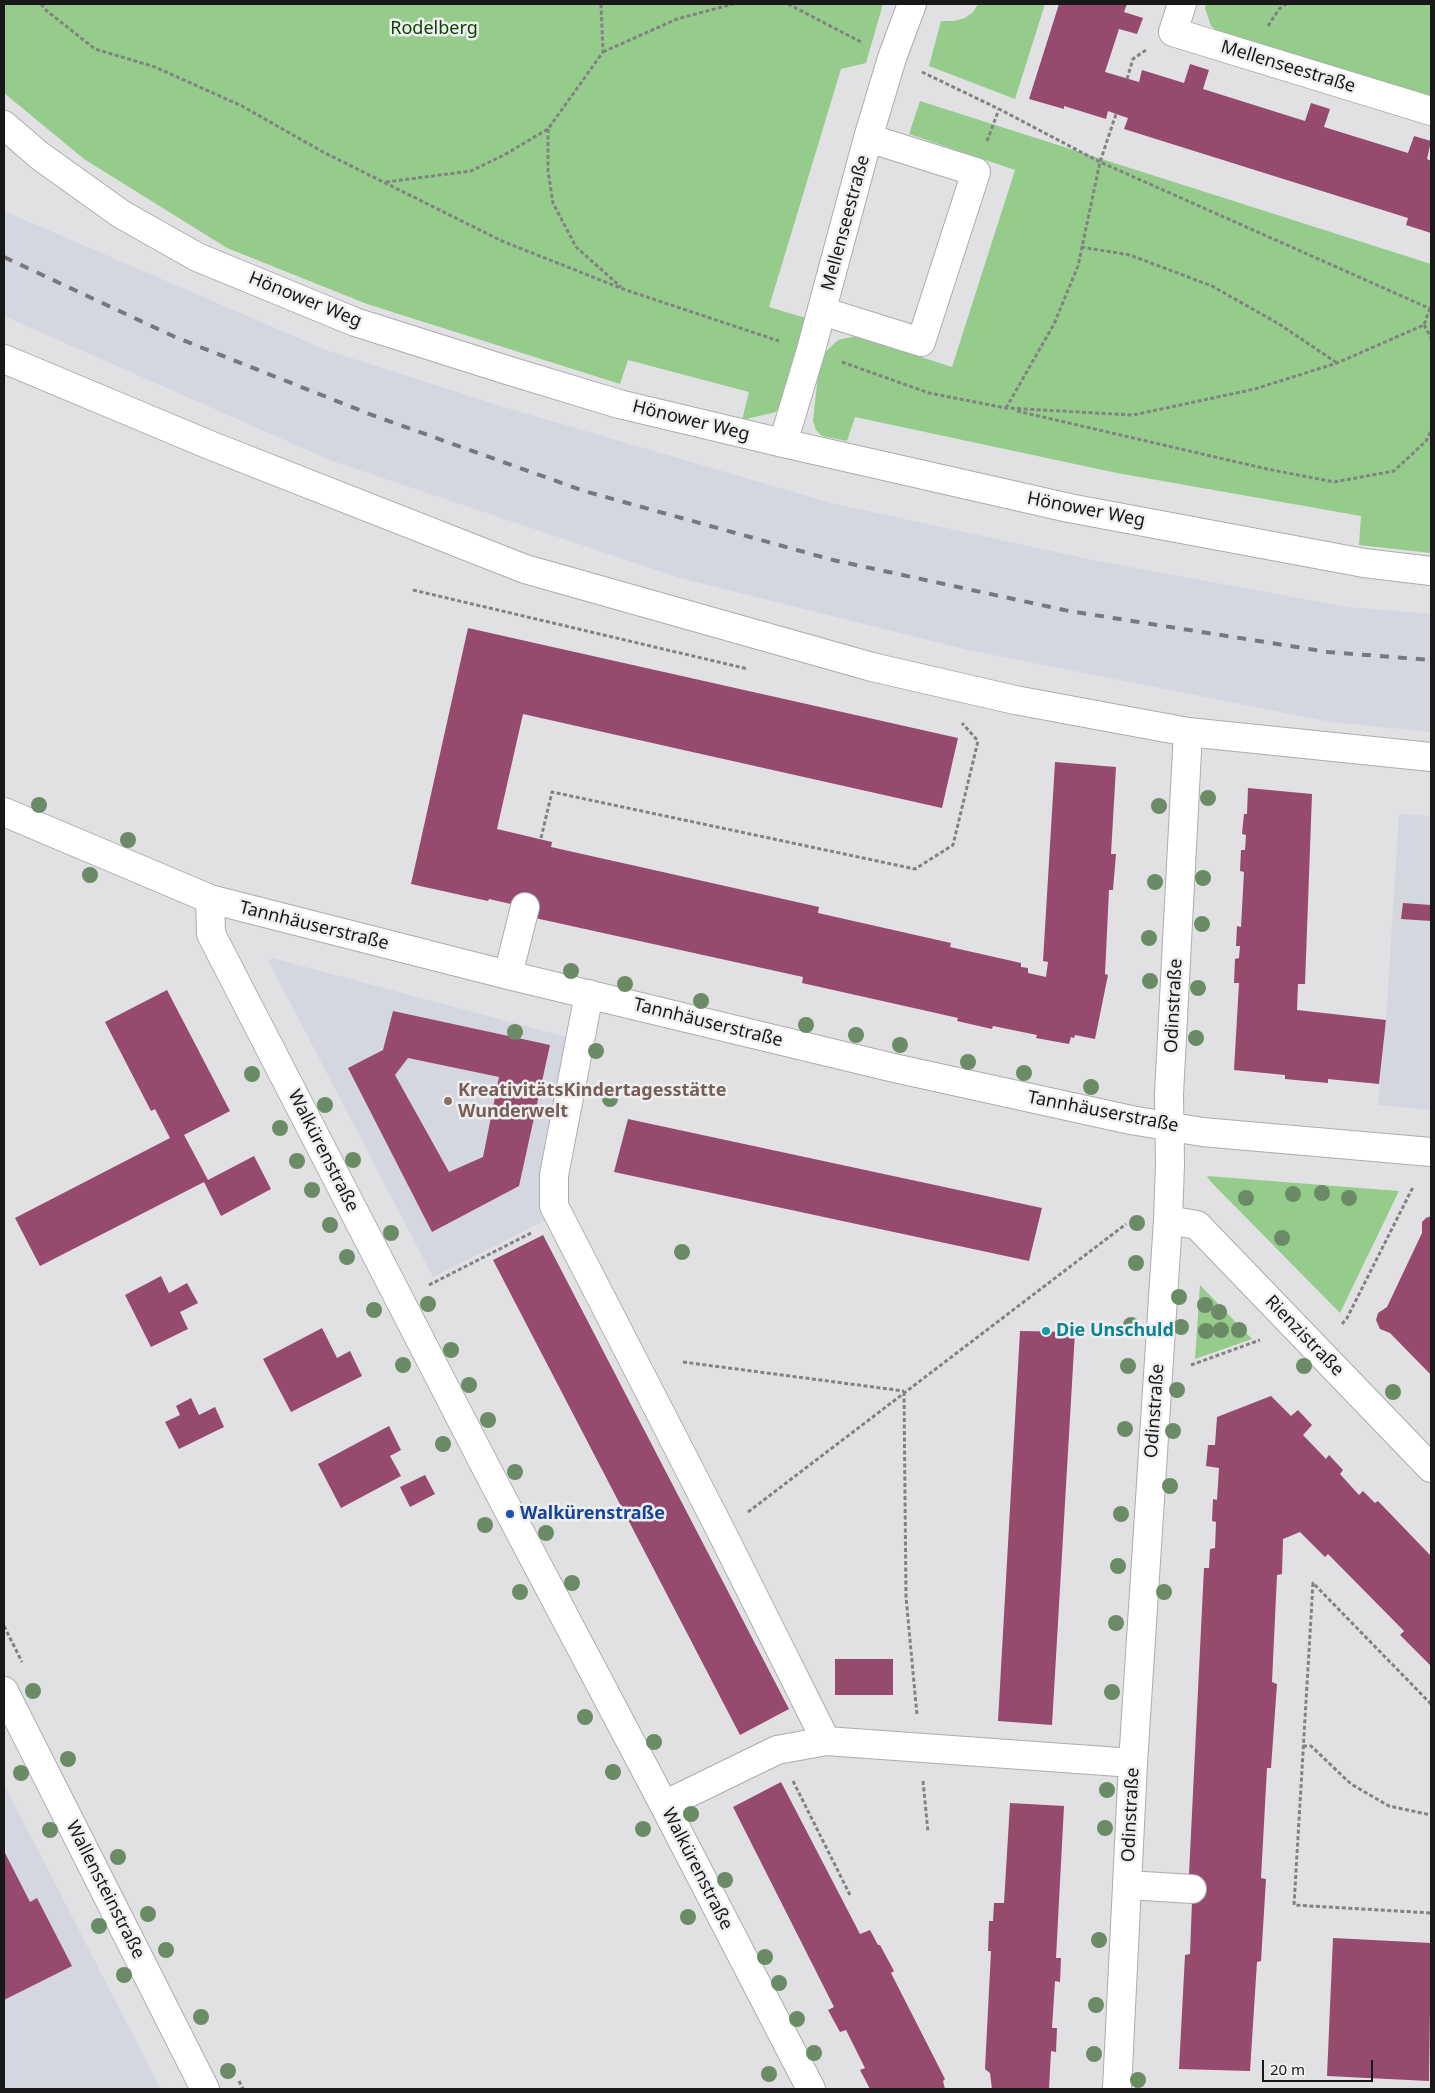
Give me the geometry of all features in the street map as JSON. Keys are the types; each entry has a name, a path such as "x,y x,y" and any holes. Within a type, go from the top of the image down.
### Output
{"street":[{"name":"Mellenseestraße","path":"783,443 811,350 868,138 892,58 912,4"},
{"name":"Mellenseestraße","path":"1182,4 1173,32 1431,111"},
{"name":"Hönower Weg","path":"4,125 40,156 121,214 197,257 355,322 510,372 619,404 1070,508 1364,563 1431,571"},
{"path":"822,310 921,342 976,172 868,138"},
{"path":"4,359 221,450 525,570 872,667 1015,700 1188,732 1431,757"},
{"name":"Odinstraße","path":"1117,2089 1133,1763 1168,1220 1169,1094 1188,732"},
{"name":"Tannhäuserstraße","path":"4,812 210,899 508,975 894,1068 1132,1120 1202,1132 1431,1152"},
{"name":"Walkürenstraße","path":"210,899 211,934 494,1484 664,1805 811,2089"},
{"path":"508,975 525,907"},
{"path":"589,994 554,1175 554,1206 722,1533 826,1741"},
{"name":"Rienzistraße","path":"1168,1220 1197,1224 1431,1468"},
{"name":"Wallensteinstraße","path":"4,1691 205,2089"},
{"path":"664,1805 777,1750 826,1741 1133,1763"},
{"path":"1128,1885 1192,1889"}],"path":[{"path":"41,4 47,11 95,49 155,67 242,106 323,152 502,241 623,289 746,331 811,350 929,393 1006,408 1267,469 1334,482 1394,471 1426,441 1431,431"},
{"path":"601,4 603,52"},
{"path":"386,182 471,171 504,155 548,129 603,52 677,19 733,4"},
{"path":"788,4 892,58 999,108 1100,162 1430,309 1424,325 1337,363 1255,388 1133,415 1006,408"},
{"path":"1006,408 1054,324 1078,266 1100,162 1116,114"},
{"path":"548,129 548,171 553,203 576,247 623,289"},
{"path":"1081,247 1130,255 1212,286 1279,324 1337,363"},
{"path":"1424,325 1431,338"},
{"path":"413,590 758,672"},
{"path":"540,838 552,792 915,869 952,845 978,741 959,719"},
{"path":"1342,1324 1347,1318 1413,1187"},
{"path":"400,1300 560,1218"},
{"path":"722,1533 904,1391 1126,1224"},
{"path":"1188,1366 1263,1339"},
{"path":"683,1362 904,1391"},
{"path":"904,1391 906,1598 928,1832"},
{"path":"1431,1704 1313,1584 1294,1905 1431,1913"},
{"path":"1303,1746 1311,1746 1351,1784 1389,1806 1431,1816"},
{"path":"777,1750 850,1895"}],"shaded area":[{"path":"4,211 326,350 507,408 831,503 1097,561 1348,607 1431,614 1431,732 1331,722 968,650 680,578 332,461 4,316"},
{"path":"1399,814 1431,816 1431,1110 1378,1105 1386,1020"},
{"name":"KreativitätsKindertagesstätte Wunderwelt","path":"272,958 566,1037 542,1165 540,1206 546,1220 433,1277 269,962"},
{"path":"4,1784 155,2078 161,2089 4,2089"}],"green space":[{"name":"Rodelberg","path":"4,4 883,4 866,63 841,69 769,307 806,318 783,401 776,412 742,420 749,392 628,360 620,384 367,304 227,248 84,159 4,93"},
{"path":"978,4 1045,4 1015,99 929,66 941,21 954,21 965,18 973,12"},
{"path":"1206,4 1431,4 1431,100 1224,36 1211,26 1205,8"},
{"path":"920,101 1431,264 1431,553 1359,545 1361,516 1117,473 855,417 847,441 822,436 816,430 813,421 820,357 838,340 856,336 952,367 1015,170 909,134"},
{"path":"1207,1176 1399,1191 1340,1313"},
{"path":"1200,1285 1252,1339 1195,1359"}],"building":[{"path":"1059,4 1127,4 1124,12 1143,18 1137,34 1119,29 1105,72 1139,82 1142,70 1184,83 1190,64 1209,70 1203,89 1305,121 1311,103 1330,109 1324,127 1408,153 1414,136 1431,141 1427,159 1431,161 1431,233 1406,225 1408,218 1124,129 1128,118 1108,111 1106,119 1064,106 1064,109 1029,99"},
{"path":"468,628 958,738 942,808 523,714 497,829 552,842 551,847 819,907 818,913 951,943 950,947 1021,963 1021,967 1028,968 1028,973 1046,977 1048,962 1043,961 1055,762 1116,767 1111,854 1116,854 1113,890 1109,890 1105,974 1108,975 1095,1039 1075,1035 1074,1038 1071,1037 1069,1044 1036,1038 1037,1035 993,1026 992,1029 957,1021 958,1018 802,983 803,977 535,918 537,910 411,884"},
{"path":"1248,788 1312,794 1305,984 1298,984 1297,1010 1386,1020 1379,1084 1328,1079 1328,1083 1285,1079 1285,1075 1234,1070 1239,983 1234,983 1235,959 1239,958 1240,946 1236,946 1237,926 1241,927 1244,872 1240,871 1241,850 1245,850 1246,835 1242,834 1244,814 1247,814"},
{"path":"1403,903 1431,905 1431,921 1401,919"},
{"path":"167,990 230,1111 184,1135 208,1180 254,1156 271,1189 221,1216 204,1182 40,1266 15,1218 170,1138 155,1109 151,1111 105,1022"},
{"path":"393,1011 550,1045 519,1186 432,1232 348,1068 383,1050","holes":["408,1058 499,1077 483,1157 449,1172 395,1075"]},
{"path":"628,1119 1042,1208 1029,1261 614,1172"},
{"path":"1431,1216 1431,1375 1390,1333 1380,1329 1376,1320 1378,1313 1387,1307 1422,1233 1422,1222"},
{"path":"543,1235 789,1709 740,1735 493,1260"},
{"path":"161,1276 169,1293 187,1283 198,1303 180,1312 188,1329 151,1347 125,1295"},
{"path":"322,1328 337,1358 350,1351 362,1376 291,1412 263,1359"},
{"path":"1020,1331 1075,1332 1052,1725 998,1721"},
{"path":"1271,1396 1291,1416 1298,1410 1312,1425 1303,1435 1326,1459 1329,1455 1343,1470 1340,1474 1359,1495 1363,1491 1375,1503 1378,1501 1431,1556 1431,1666 1400,1635 1404,1631 1328,1554 1325,1557 1300,1532 1283,1539 1282,1574 1277,1575 1272,1682 1277,1684 1271,1768 1267,1768 1261,1878 1266,1879 1261,1961 1257,1962 1250,2071 1179,2069 1185,1955 1190,1954 1193,1875 1189,1874 1204,1568 1209,1568 1210,1549 1215,1548 1216,1522 1212,1521 1213,1499 1217,1500 1219,1468 1206,1466 1208,1445 1215,1445 1217,1417"},
{"path":"191,1398 199,1415 215,1407 224,1427 179,1449 165,1422 180,1415 176,1406"},
{"path":"389,1426 401,1450 390,1456 401,1476 341,1508 318,1464"},
{"path":"425,1475 435,1494 410,1507 400,1487"},
{"path":"835,1659 893,1659 893,1695 835,1695"},
{"path":"781,1782 860,1934 870,1930 894,1971 891,1973 945,2079 943,2081 945,2089 870,2089 860,2070 865,2068 846,2030 840,2032 828,2010 834,2007 733,1807"},
{"path":"1010,1803 1064,1806 1056,1958 1061,1958 1060,1982 1055,1981 1052,2028 1057,2028 1056,2052 1051,2051 1049,2089 992,2089 990,2073 985,2069 991,1951 988,1951 989,1921 993,1921 994,1903 1004,1903"},
{"path":"4,1851 30,1902 37,1898 72,1966 4,2000"},
{"path":"1333,1938 1431,1943 1429,2081 1327,2076"}],"railway":[{"path":"4,257 175,337 372,415 584,491 833,560 1069,611 1328,652 1431,660"}],"place":[{"name":"KreativitätsKindertagesstätte Wunderwelt","path":"448,1101"},
{"name":"Die Unschuld","path":"1046,1331"},
{"name":"Walkürenstraße","path":"510,1514"}]}
